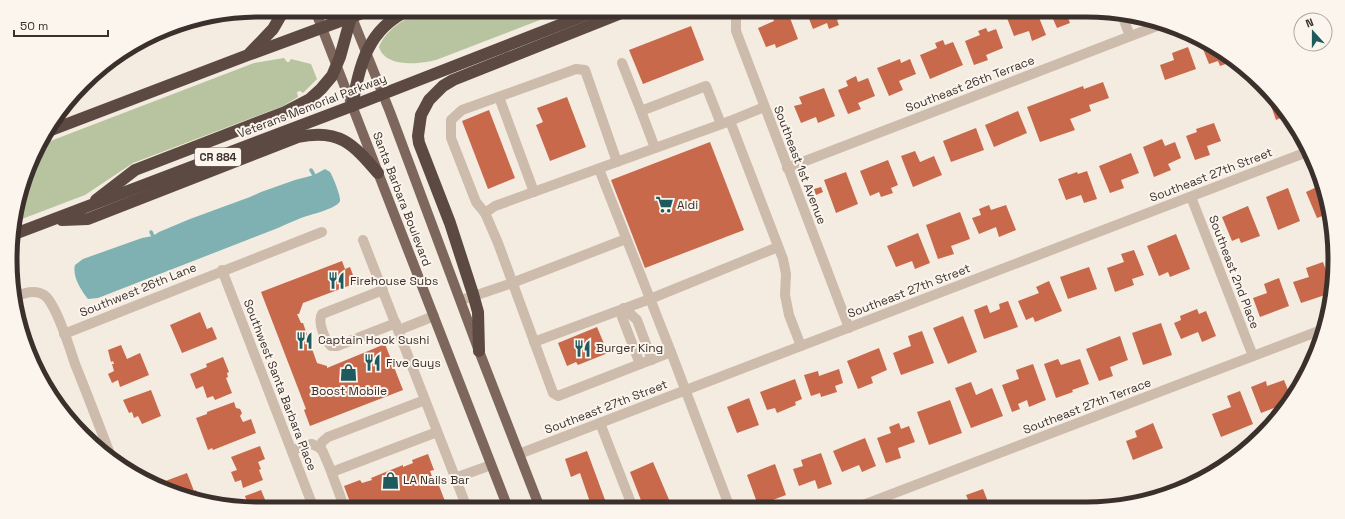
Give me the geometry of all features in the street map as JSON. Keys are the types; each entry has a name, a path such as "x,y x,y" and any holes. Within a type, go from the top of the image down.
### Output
{"highway":[{"path":"248,54 273,29 280,17"},
{"path":"56,128 322,27 342,17"},
{"path":"84,209 135,170 302,104 321,90 332,76 340,57 349,17"},
{"path":"352,106 358,77 370,45 381,29 395,17"},
{"name":"Veterans Memorial Parkway","path":"19,233 84,209 580,17"},
{"path":"479,351 478,312 474,296 450,223 419,143 420,120 429,100 453,80 611,17"},
{"path":"51,221 88,219 298,137 308,135 327,135 345,141 361,153 378,173"}],"main road":[{"name":"Santa Barbara Boulevard","path":"318,17 506,502"},
{"name":"Santa Barbara Boulevard","path":"352,17 538,502"}],"street":[{"name":"Southeast 1st Avenue","path":"736,17 736,32 849,328"},
{"path":"1124,20 1130,36"},
{"name":"Southeast 26th Terrace","path":"787,168 1154,27"},
{"path":"622,63 655,148"},
{"path":"617,162 585,70 576,69 462,110 451,120 451,138 476,202 485,213 553,394 558,396 671,352"},
{"path":"641,111 706,86 725,123 784,259 786,274 785,295 789,315 801,346"},
{"path":"499,97 534,192"},
{"path":"485,213 495,206 725,123 764,107"},
{"name":"Southeast 27th Street","path":"519,454 1304,154"},
{"path":"599,169 728,502"},
{"name":"Southeast 2nd Place","path":"1191,197 1253,356"},
{"name":"Southwest 26th Lane","path":"64,334 222,270 322,232"},
{"path":"461,300 512,283 626,239"},
{"path":"363,240 465,502"},
{"path":"534,342 650,299 778,246"},
{"name":"Southwest Santa Barbara Place","path":"222,270 311,502"},
{"path":"383,290 320,316 320,322 327,342 331,346 337,346 397,326 434,316"},
{"path":"20,295 27,292 43,294 54,308 108,448"},
{"path":"624,308 637,320 652,360"},
{"path":"624,308 622,317 640,364"},
{"name":"Southeast 27th Terrace","path":"874,502 1317,332"},
{"path":"320,448 322,442 328,437 425,400"},
{"path":"600,424 631,502"},
{"path":"332,472 438,432"},
{"path":"292,451 312,444 320,448 332,472 343,502"},
{"path":"455,478 491,465"}],"green space":[{"path":"410,17 548,17 436,60 421,63 404,63 395,61 383,54 379,47 387,34"},
{"path":"284,58 287,62 291,59 311,64 317,79 303,93 300,91 297,92 298,97 283,106 133,163 85,195 21,219 25,197 35,167 47,142 254,63"}],"water":[{"path":"325,169 330,172 339,195 340,201 334,207 301,218 98,298 88,299 78,283 74,269 75,265 83,259 142,238 153,236 190,219 261,192 314,175"}],"building":[{"path":"772,17 790,17 798,39 776,48 775,44 766,47 758,28 774,21"},
{"path":"808,17 844,17 837,20 839,25 829,29 827,23 813,29"},
{"path":"1039,17 1046,35 1032,41 1029,31 1014,36 1007,18"},
{"path":"1052,17 1068,17 1070,23 1057,28"},
{"path":"691,26 704,60 643,84 629,50"},
{"path":"986,28 988,32 996,29 1003,48 986,55 988,60 974,65 965,41 980,35 978,31"},
{"path":"943,40 945,45 953,42 963,65 930,79 920,55 937,48 935,43"},
{"path":"1202,46 1228,63 1220,66 1218,61 1209,64"},
{"path":"1188,47 1196,69 1165,80 1160,65 1174,60 1172,53"},
{"path":"900,59 901,63 910,59 916,74 899,81 903,90 889,96 877,68"},
{"path":"856,76 858,82 868,78 875,96 858,103 861,109 848,114 838,90 848,86 846,81"},
{"path":"1103,82 1109,98 1089,105 1091,111 1070,119 1075,130 1040,142 1027,107 1083,86 1084,89"},
{"path":"824,88 835,116 818,123 816,117 801,123 794,106 802,104 799,97"},
{"path":"567,97 586,147 550,161 536,125 543,122 537,108"},
{"path":"1270,103 1278,112 1282,117 1276,120"},
{"path":"489,110 515,178 488,189 462,121"},
{"path":"1018,111 1027,133 994,147 985,125"},
{"path":"1214,123 1221,141 1207,146 1210,155 1195,160 1186,136 1197,132 1196,129"},
{"path":"976,128 984,150 951,162 943,141"},
{"path":"1162,139 1165,146 1175,142 1181,158 1168,164 1171,170 1154,177 1143,147"},
{"path":"710,142 744,230 645,268 611,180"},
{"path":"915,151 920,162 934,156 942,175 913,187 901,156"},
{"path":"1131,153 1139,173 1121,180 1124,188 1110,193 1099,166"},
{"path":"888,160 898,185 891,188 893,193 881,197 879,192 870,196 860,171"},
{"path":"1087,171 1097,199 1084,203 1081,195 1066,200 1058,179 1077,172 1078,174"},
{"path":"846,172 858,204 836,213 824,180"},
{"path":"821,187 823,192 816,195 814,189"},
{"path":"1317,187 1324,216 1317,218 1306,192"},
{"path":"1288,188 1300,221 1278,230 1266,197"},
{"path":"989,205 991,210 1006,205 1016,230 999,237 996,227 979,234 972,218 981,215 979,209"},
{"path":"1248,206 1260,236 1241,243 1239,238 1232,241 1222,217"},
{"path":"960,212 970,239 951,246 954,254 938,259 926,225"},
{"path":"918,233 930,263 915,269 912,261 896,267 887,246"},
{"path":"1176,234 1190,269 1170,277 1168,272 1159,276 1147,246"},
{"path":"1134,250 1144,275 1132,279 1134,285 1115,292 1107,268 1124,262 1121,254"},
{"path":"342,261 345,269 350,267 356,283 303,303 299,314 297,314 301,323 303,323 317,363 327,366 327,368 385,344 403,390 310,426 304,410 306,409 261,292"},
{"path":"1323,262 1327,274 1326,291 1325,295 1301,303 1293,282 1309,277 1306,268"},
{"path":"1089,267 1097,289 1068,299 1060,277"},
{"path":"1279,278 1289,306 1260,317 1253,298 1267,293 1264,284"},
{"path":"1049,281 1062,311 1035,322 1033,317 1026,320 1018,301 1039,293 1036,287"},
{"path":"1008,301 1018,327 984,339 974,310 987,305 990,313 1000,309 999,304"},
{"path":"1197,309 1199,314 1206,311 1216,336 1202,342 1198,332 1181,339 1174,323 1181,320 1180,316"},
{"path":"200,312 207,329 212,327 217,339 182,353 170,325"},
{"path":"963,316 977,352 948,364 933,328"},
{"path":"25,322 30,333 29,334"},
{"path":"1161,323 1172,355 1143,365 1132,333"},
{"name":"Burger King","path":"597,327 608,353 578,365 576,362 567,366 558,343"},
{"path":"922,331 934,363 901,375 893,353 911,346 908,336"},
{"path":"1120,336 1128,360 1110,367 1113,376 1099,381 1086,349"},
{"path":"121,345 127,359 140,353 149,375 120,387 118,380 112,383 108,374 114,371 112,364 114,364 113,361 111,362 108,350"},
{"path":"879,348 887,370 871,377 873,383 858,389 847,361"},
{"path":"223,357 229,372 227,373 228,377 226,378 232,393 215,400 213,396 207,398 203,386 196,389 190,374 207,367 206,364"},
{"path":"1058,359 1061,365 1080,359 1089,384 1056,398 1044,364"},
{"path":"1033,364 1046,400 1029,407 1027,400 1018,404 1020,409 1012,412 1002,385 1019,379 1016,370"},
{"path":"839,369 843,383 835,386 837,392 821,397 820,393 811,396 804,375 818,371 819,376"},
{"path":"795,379 802,399 795,402 796,405 777,413 775,408 767,410 760,392"},
{"path":"1284,380 1289,392 1278,406 1261,413 1251,387 1266,381 1267,386"},
{"path":"971,382 976,395 992,388 1003,416 971,428 955,388"},
{"path":"151,390 161,416 142,424 138,416 134,418 132,412 129,413 123,400"},
{"path":"1240,391 1253,424 1221,437 1212,414 1231,407 1227,396"},
{"path":"749,398 759,425 737,433 727,407"},
{"path":"950,400 962,433 929,445 917,412"},
{"path":"234,402 236,408 240,409 242,413 240,416 243,422 251,419 256,433 213,450 212,448 208,450 196,418 207,414 207,412"},
{"path":"899,423 901,429 909,426 915,442 898,448 901,458 886,463 877,438 891,433 889,427"},
{"path":"1153,423 1163,448 1133,460 1126,441 1137,437 1135,431"},
{"path":"865,438 876,466 862,472 859,465 842,472 833,451"},
{"path":"260,446 265,459 258,462 263,480 243,488 241,480 235,482 231,472 237,470 231,457"},
{"path":"587,451 606,502 590,502 580,473 571,477 565,459"},
{"path":"821,453 832,484 818,489 815,480 799,486 793,469 803,466 801,460"},
{"path":"428,454 434,470 430,471 435,484 438,483 445,502 350,502 344,486 360,480 362,483 372,480 371,478 403,465 403,467 413,463 412,460"},
{"path":"653,462 670,502 642,502 630,472"},
{"path":"775,464 786,495 770,502 757,502 747,475"},
{"path":"187,473 194,491 196,490 197,494 167,484 163,482"},
{"path":"983,489 988,502 969,502 966,495"},
{"path":"261,490 266,502 247,501 245,496"}],"waterway":[{"path":"311,170 314,175"},
{"path":"151,232 153,236"}],"place":[{"name":"Aldi","path":"664,205"},
{"name":"Firehouse Subs","path":"337,281"},
{"name":"Captain Hook Sushi","path":"305,340"},
{"name":"Burger King","path":"583,348"},
{"name":"Five Guys","path":"373,363"},
{"name":"Boost Mobile","path":"349,372"},
{"name":"LA Nails Bar","path":"390,480"}]}
